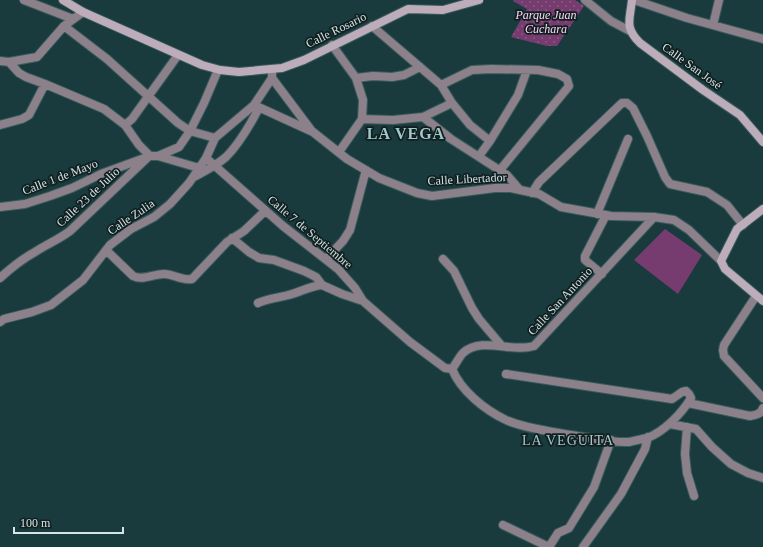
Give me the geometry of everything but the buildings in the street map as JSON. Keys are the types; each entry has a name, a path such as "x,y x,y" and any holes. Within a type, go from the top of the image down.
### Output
{"street":[{"path":"24,0 73,19"},
{"name":"Calle Rosario","path":"63,0 83,12 178,55 218,70 239,72 282,68 304,60 408,9 443,10 479,0"},
{"path":"585,0 611,21 630,31"},
{"path":"630,31 629,24 633,0 687,18 763,39"},
{"path":"712,25 719,0"},
{"path":"0,61 9,62 37,57 64,26 83,12"},
{"path":"64,26 107,59 178,123 190,131 215,138"},
{"path":"372,26 440,85 470,125 490,141"},
{"name":"Calle San José","path":"630,31 640,43 703,90 740,115 763,142"},
{"path":"332,45 356,78 363,100 362,119 339,152"},
{"path":"125,125 132,119 178,55"},
{"path":"9,62 19,73 26,77 104,110 125,125 139,145 154,156 199,168"},
{"path":"356,78 373,76 392,77 404,75 420,67"},
{"path":"192,179 225,158 236,146 248,128 256,106 272,78 272,69"},
{"path":"440,85 472,70 491,69 538,70 558,74 567,79 569,86 500,170"},
{"name":"Calle 1 de Mayo","path":"0,207 25,204 50,196 72,188 100,174 179,147 190,131 218,70"},
{"path":"478,156 490,141 518,95 527,70"},
{"path":"272,78 313,132"},
{"path":"0,125 22,119 29,115 45,84"},
{"path":"362,119 393,120 423,117 452,103"},
{"path":"532,193 539,182 622,103 633,108 665,177 670,184 707,192 727,205 743,225"},
{"name":"Calle Libertador","path":"256,106 313,132 347,159 379,178 417,193 432,196 495,188 511,188 539,194 562,207 602,214 654,217 674,220 689,230 721,261 726,269 760,299"},
{"name":"Calle Zulia","path":"0,322 4,319 32,312 51,305 83,280 110,245 131,229 154,217 170,204 192,179 206,158 215,138 256,106"},
{"path":"423,117 452,139 508,175 520,190"},
{"path":"602,274 585,260 585,256 602,214 628,139"},
{"name":"Calle 23 de Julio","path":"0,278 18,262 59,240 154,156"},
{"name":"Calle 7 de Septiembre","path":"206,158 265,211 338,269 355,288 364,301 410,342 444,368 452,369"},
{"path":"326,259 343,241 350,230 366,170"},
{"path":"721,261 738,229 763,208"},
{"path":"106,250 133,276 138,278 166,274 187,280 192,279 227,242 244,231 265,211"},
{"name":"Calle San Antonio","path":"452,369 462,354 470,349 482,346 500,345 526,349 534,346 654,217"},
{"path":"232,238 259,258 274,260 304,271 316,277 322,285"},
{"path":"443,259 454,271 479,319 500,345"},
{"path":"258,303 267,299 292,294 315,285 322,285 342,294 364,301"},
{"path":"760,299 724,345 723,350 724,356 763,398"},
{"path":"452,369 468,391 494,414 508,421 539,429 610,440 628,442 648,437 670,424 691,398 686,391 672,399 506,374"},
{"path":"688,403 750,416 757,415 763,408"},
{"path":"670,424 696,429 712,447 731,464 748,473 763,478"},
{"path":"686,427 685,454 687,473 694,496"},
{"path":"582,547 621,494 645,449 648,437"},
{"path":"503,525 549,547 558,533 569,528 594,487 610,440"}],"green space":[{"name":"Parque Juan Cuchara","path":"575,0 584,6 557,46 547,46 511,37 527,9 513,1"},
{"path":"665,229 702,255 678,294 634,260"}],"district":[{"name":"LA VEGA","path":"406,133"},
{"name":"LA VEGUITA","path":"568,440"}]}
